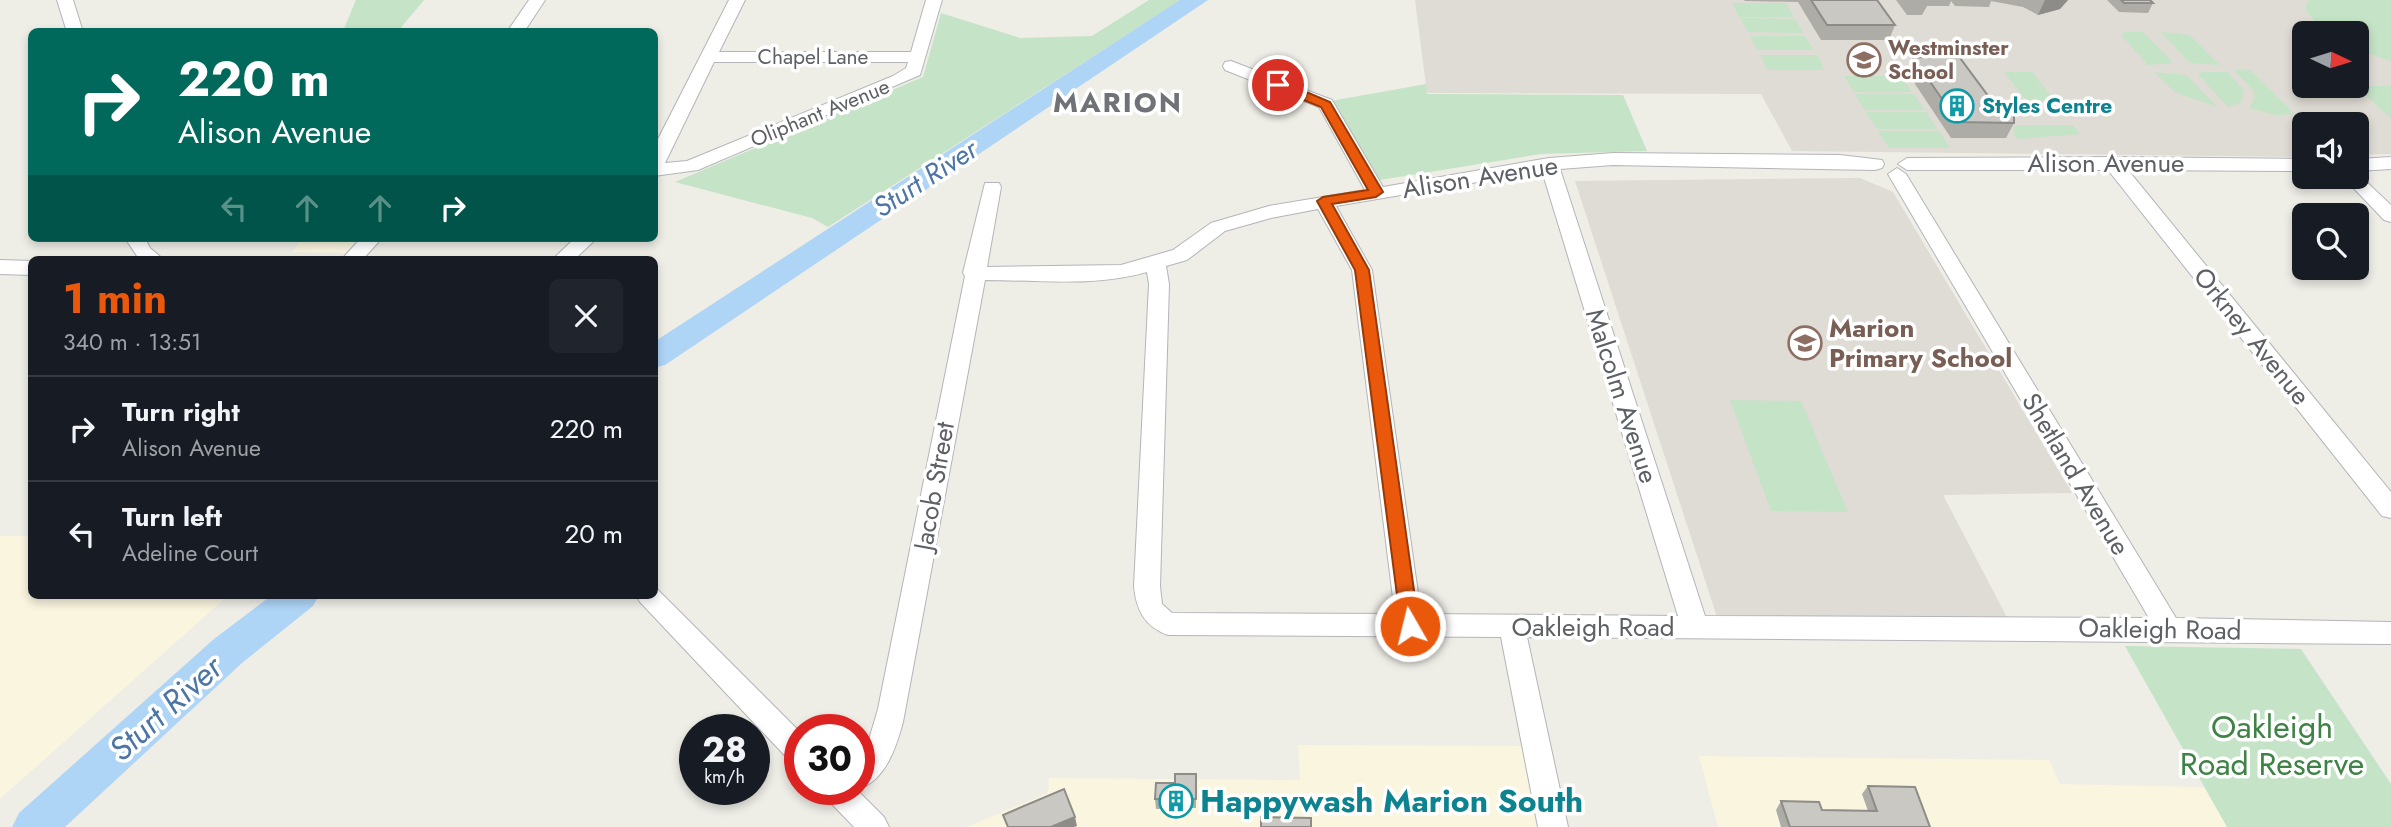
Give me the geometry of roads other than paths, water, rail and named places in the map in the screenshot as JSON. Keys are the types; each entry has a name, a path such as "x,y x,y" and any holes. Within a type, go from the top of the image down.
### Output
{"street":[{"path":"65,0 74,28"},
{"path":"518,28 537,0"},
{"path":"658,160 737,0"},
{"name":"Oliphant Avenue","path":"658,168 691,166 899,80 914,71 934,0"},
{"name":"Chapel Lane","path":"709,57 918,57"},
{"path":"1231,66 1326,104 1376,192"},
{"name":"Alison Avenue","path":"974,273 1122,272 1180,255 1218,227 1269,212 1549,164 1613,159 1840,161 1875,164 1886,172 1902,169 2112,163 2292,165"},
{"name":"Orkney Avenue","path":"2112,163 2391,509"},
{"path":"2369,164 2391,163"},
{"name":"Malcolm Avenue","path":"1549,164 1695,627"},
{"name":"Shetland Avenue","path":"1902,169 2169,629"},
{"name":"Jacob Street","path":"875,759 884,740 897,685 992,187"},
{"path":"2364,189 2391,216"},
{"path":"1323,201 1362,270 1410,626"},
{"path":"355,256 368,242"},
{"path":"566,256 582,242"},
{"name":"Oakleigh Road","path":"1155,262 1159,284 1149,608 1157,618 1168,624 2169,629 2391,633"},
{"path":"2,269 28,268"},
{"path":"653,599 784,735"},
{"path":"1513,627 1553,827"},
{"path":"858,805 874,827"}],"waterway":[{"name":"Sturt River","path":"658,354 1196,0"},
{"name":"Sturt River","path":"34,827 228,651 295,599"}],"place":[{"name":"Westminster School","path":"1864,60"},
{"name":"Styles Centre","path":"1957,106"},
{"name":"Marion Primary School","path":"1805,343"},
{"name":"Happywash Marion South","path":"1176,801"}],"district":[{"name":"MARION","path":"1118,102"}],"park label":[{"name":"Oakleigh Road Reserve","path":"2272,746"}]}
